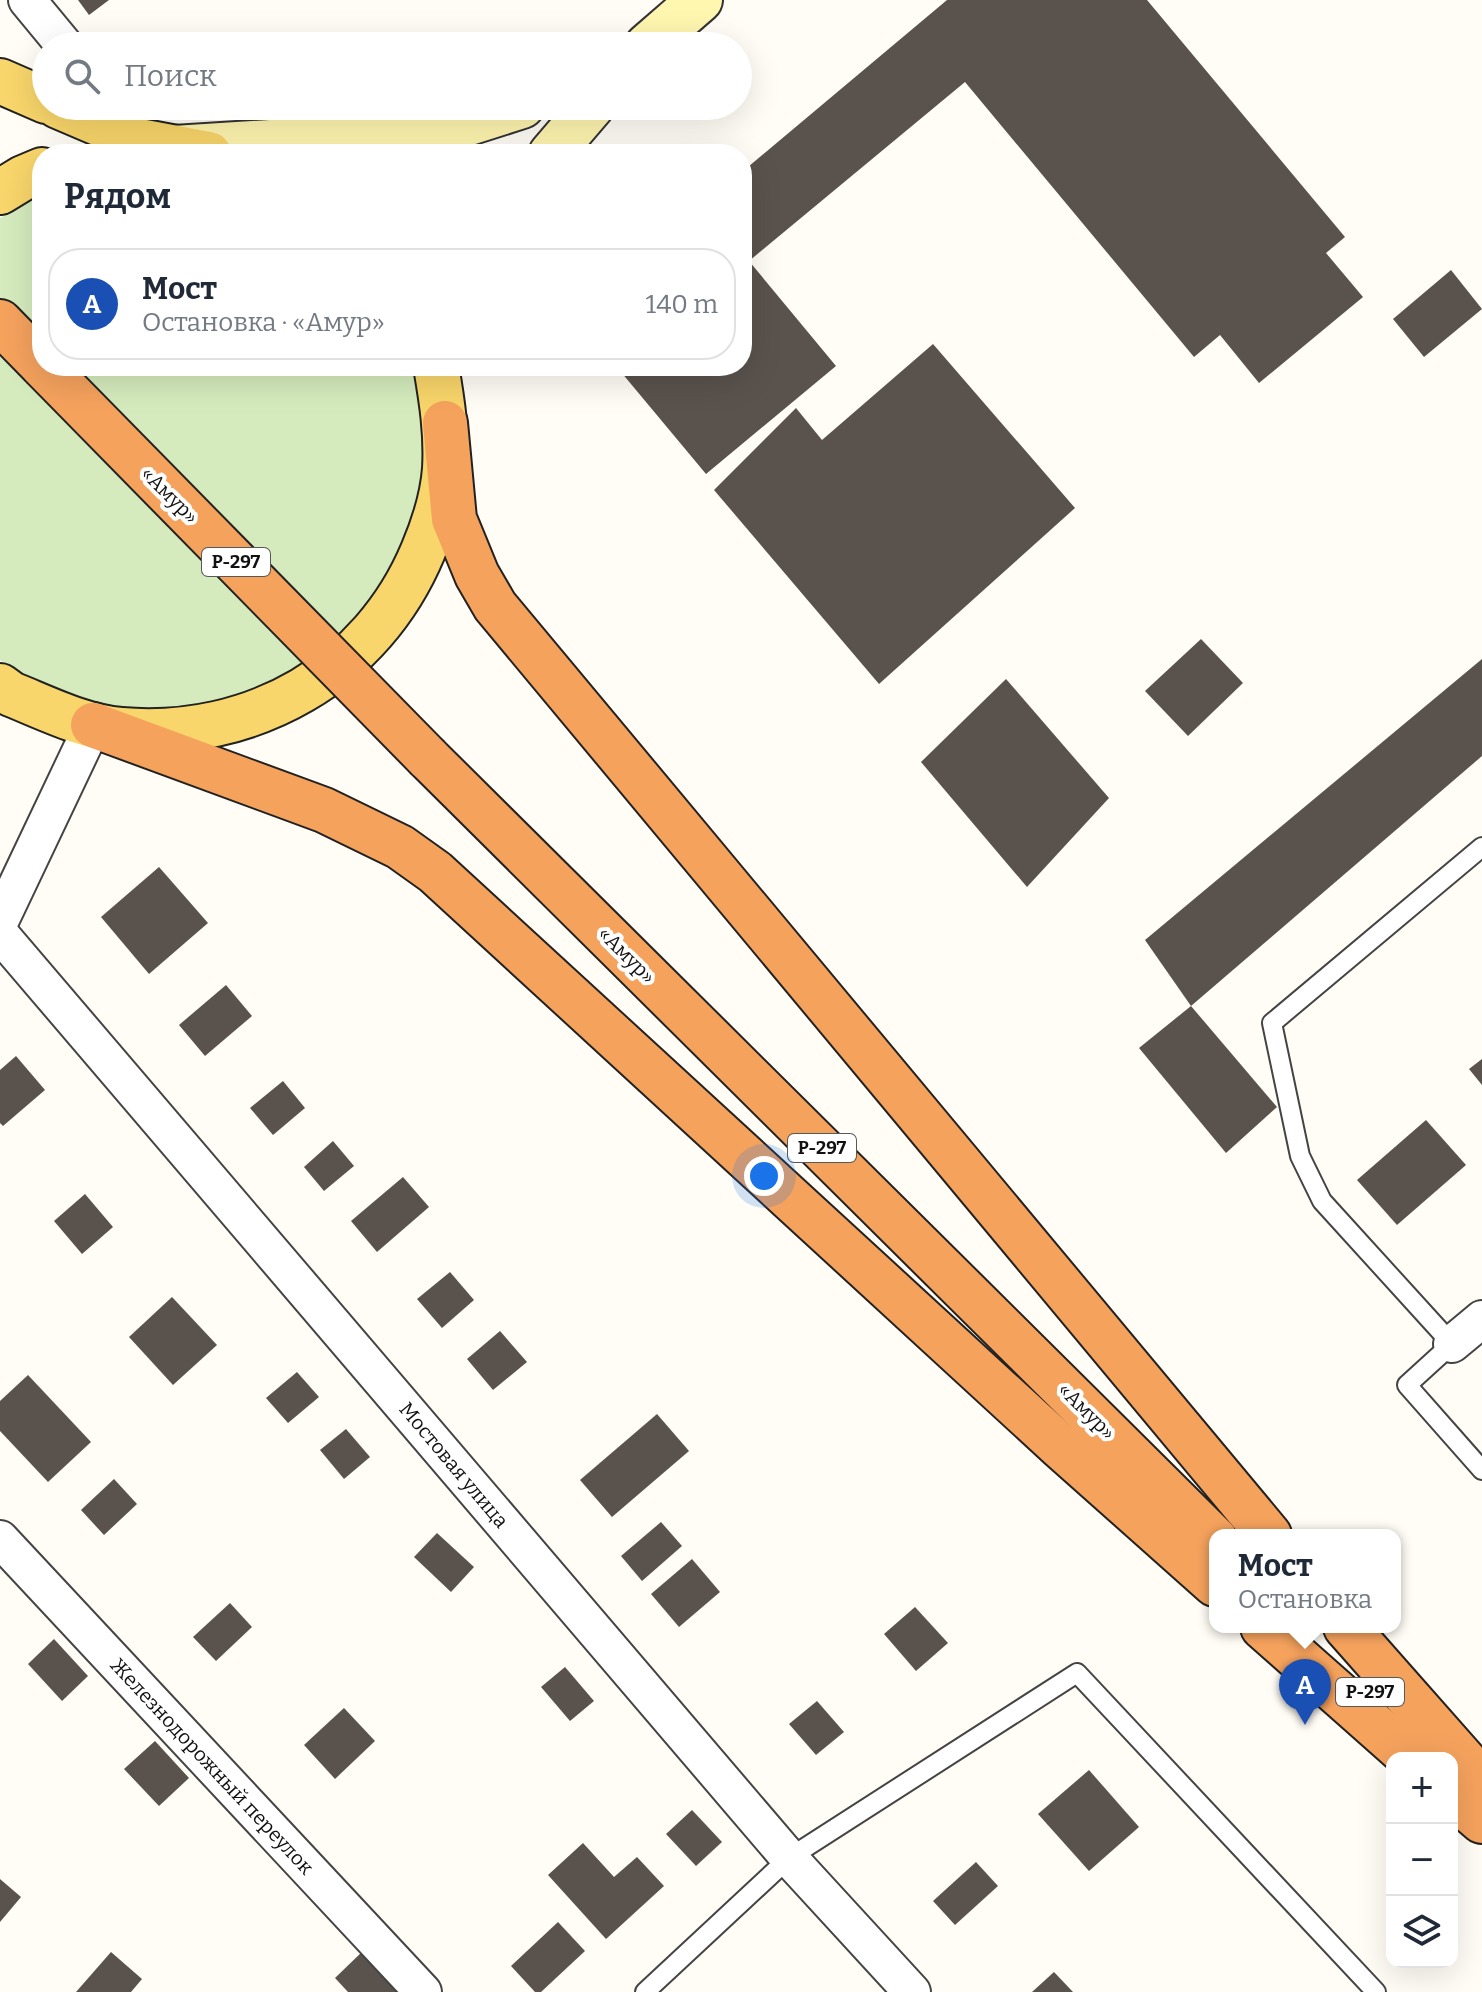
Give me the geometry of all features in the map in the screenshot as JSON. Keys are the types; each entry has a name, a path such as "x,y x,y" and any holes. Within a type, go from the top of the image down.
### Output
{"highway":[{"name":"«Амур»","path":"0,322 32,356"},
{"name":"«Амур»","path":"52,376 428,758 1209,1533"},
{"path":"445,423 454,519 477,575 495,606 1264,1529"},
{"path":"93,725 324,810 400,847 435,872 1061,1447 1209,1579"},
{"path":"1270,1633 1404,1752"},
{"name":"Р-297","path":"1310,1633 1430,1752"},
{"path":"1351,1633 1482,1781"},
{"path":"1458,1780 1482,1804"},
{"path":"1458,1800 1482,1821"}],"main road":[{"path":"662,32 700,0"},
{"path":"0,81 32,95"},
{"path":"91,120 140,141 155,144"},
{"path":"277,144 413,133 453,128 478,120"},
{"path":"560,144 580,120"},
{"path":"0,192 32,174"},
{"path":"438,376 445,423"},
{"path":"0,715 43,716 120,730 178,731 234,721 289,699 336,669 379,627 411,579 433,526 445,472 449,376"},
{"path":"0,686 11,694 93,725"}],"street":[{"path":"27,0 53,32"},
{"path":"0,921 93,725"},
{"name":"Мостовая улица","path":"0,934 789,1858 912,1992"},
{"path":"1452,1344 1482,1319"},
{"name":"Железнодорожный переулок","path":"0,1539 423,1992"}],"lane":[{"path":"1482,847 1272,1023 1300,1156 1322,1201 1452,1344 1407,1385 1482,1470"},
{"path":"645,1992 789,1858 1077,1673 1376,1992"}],"green space":[{"path":"32,200 32,376 416,376 423,464 412,522 383,582 343,631 295,669 240,696 181,709 120,708 59,692 0,660 0,218"}],"building":[{"path":"78,0 109,0 89,15"},
{"path":"947,0 1147,0 1345,237 1326,253 1363,297 1259,383 1220,335 1194,357 965,82 752,259 752,164"},
{"path":"752,265 836,366 706,474 624,376 752,376"},
{"path":"1451,270 1482,309 1424,357 1393,319"},
{"path":"933,344 1075,508 879,684 714,490 796,408 822,440"},
{"path":"1201,639 1243,683 1188,736 1145,691"},
{"path":"1482,659 1482,756 1191,1006 1145,940"},
{"path":"1006,679 1109,798 1027,887 921,762"},
{"path":"159,867 208,923 149,974 101,917"},
{"path":"226,985 252,1016 205,1056 179,1025"},
{"path":"1191,1006 1277,1107 1226,1153 1139,1048"},
{"path":"16,1056 45,1090 3,1126 0,1123 0,1070"},
{"path":"1482,1059 1482,1085 1469,1069"},
{"path":"283,1081 305,1108 273,1135 250,1108"},
{"path":"1426,1120 1466,1165 1397,1225 1357,1180"},
{"path":"333,1141 354,1166 324,1191 304,1167"},
{"path":"403,1177 429,1207 377,1252 351,1221"},
{"path":"85,1194 113,1227 82,1254 54,1221"},
{"path":"450,1272 474,1300 442,1328 417,1299"},
{"path":"172,1297 217,1345 173,1385 129,1337"},
{"path":"500,1331 527,1362 493,1390 467,1359"},
{"path":"297,1372 319,1397 288,1423 266,1398"},
{"path":"28,1375 91,1442 48,1482 0,1431 0,1401"},
{"path":"657,1414 689,1451 612,1517 580,1480"},
{"path":"346,1429 370,1457 344,1479 320,1450"},
{"path":"114,1479 137,1504 104,1535 81,1510"},
{"path":"661,1522 682,1546 642,1581 621,1556"},
{"path":"437,1533 474,1567 451,1592 414,1557"},
{"path":"692,1559 720,1592 679,1627 651,1594"},
{"path":"230,1603 252,1627 216,1661 193,1637"},
{"path":"915,1607 948,1643 916,1671 884,1634"},
{"path":"54,1639 88,1676 62,1701 28,1664"},
{"path":"565,1667 594,1701 570,1721 541,1687"},
{"path":"817,1701 844,1732 816,1755 789,1724"},
{"path":"344,1708 375,1741 335,1779 304,1745"},
{"path":"155,1741 189,1778 159,1806 124,1769"},
{"path":"1089,1770 1139,1827 1089,1871 1038,1814"},
{"path":"692,1810 722,1842 696,1866 666,1834"},
{"path":"583,1843 614,1877 637,1857 664,1886 606,1939 548,1875"},
{"path":"976,1862 998,1886 955,1925 933,1901"},
{"path":"0,1879 21,1897 0,1922"},
{"path":"558,1922 585,1951 541,1992 535,1992 511,1966"},
{"path":"364,1950 399,1992 348,1992 335,1978"},
{"path":"111,1952 142,1979 131,1992 76,1992"},
{"path":"1054,1972 1073,1992 1032,1992"}],"place":[{"name":"Мост","path":"1305,1725"}]}
